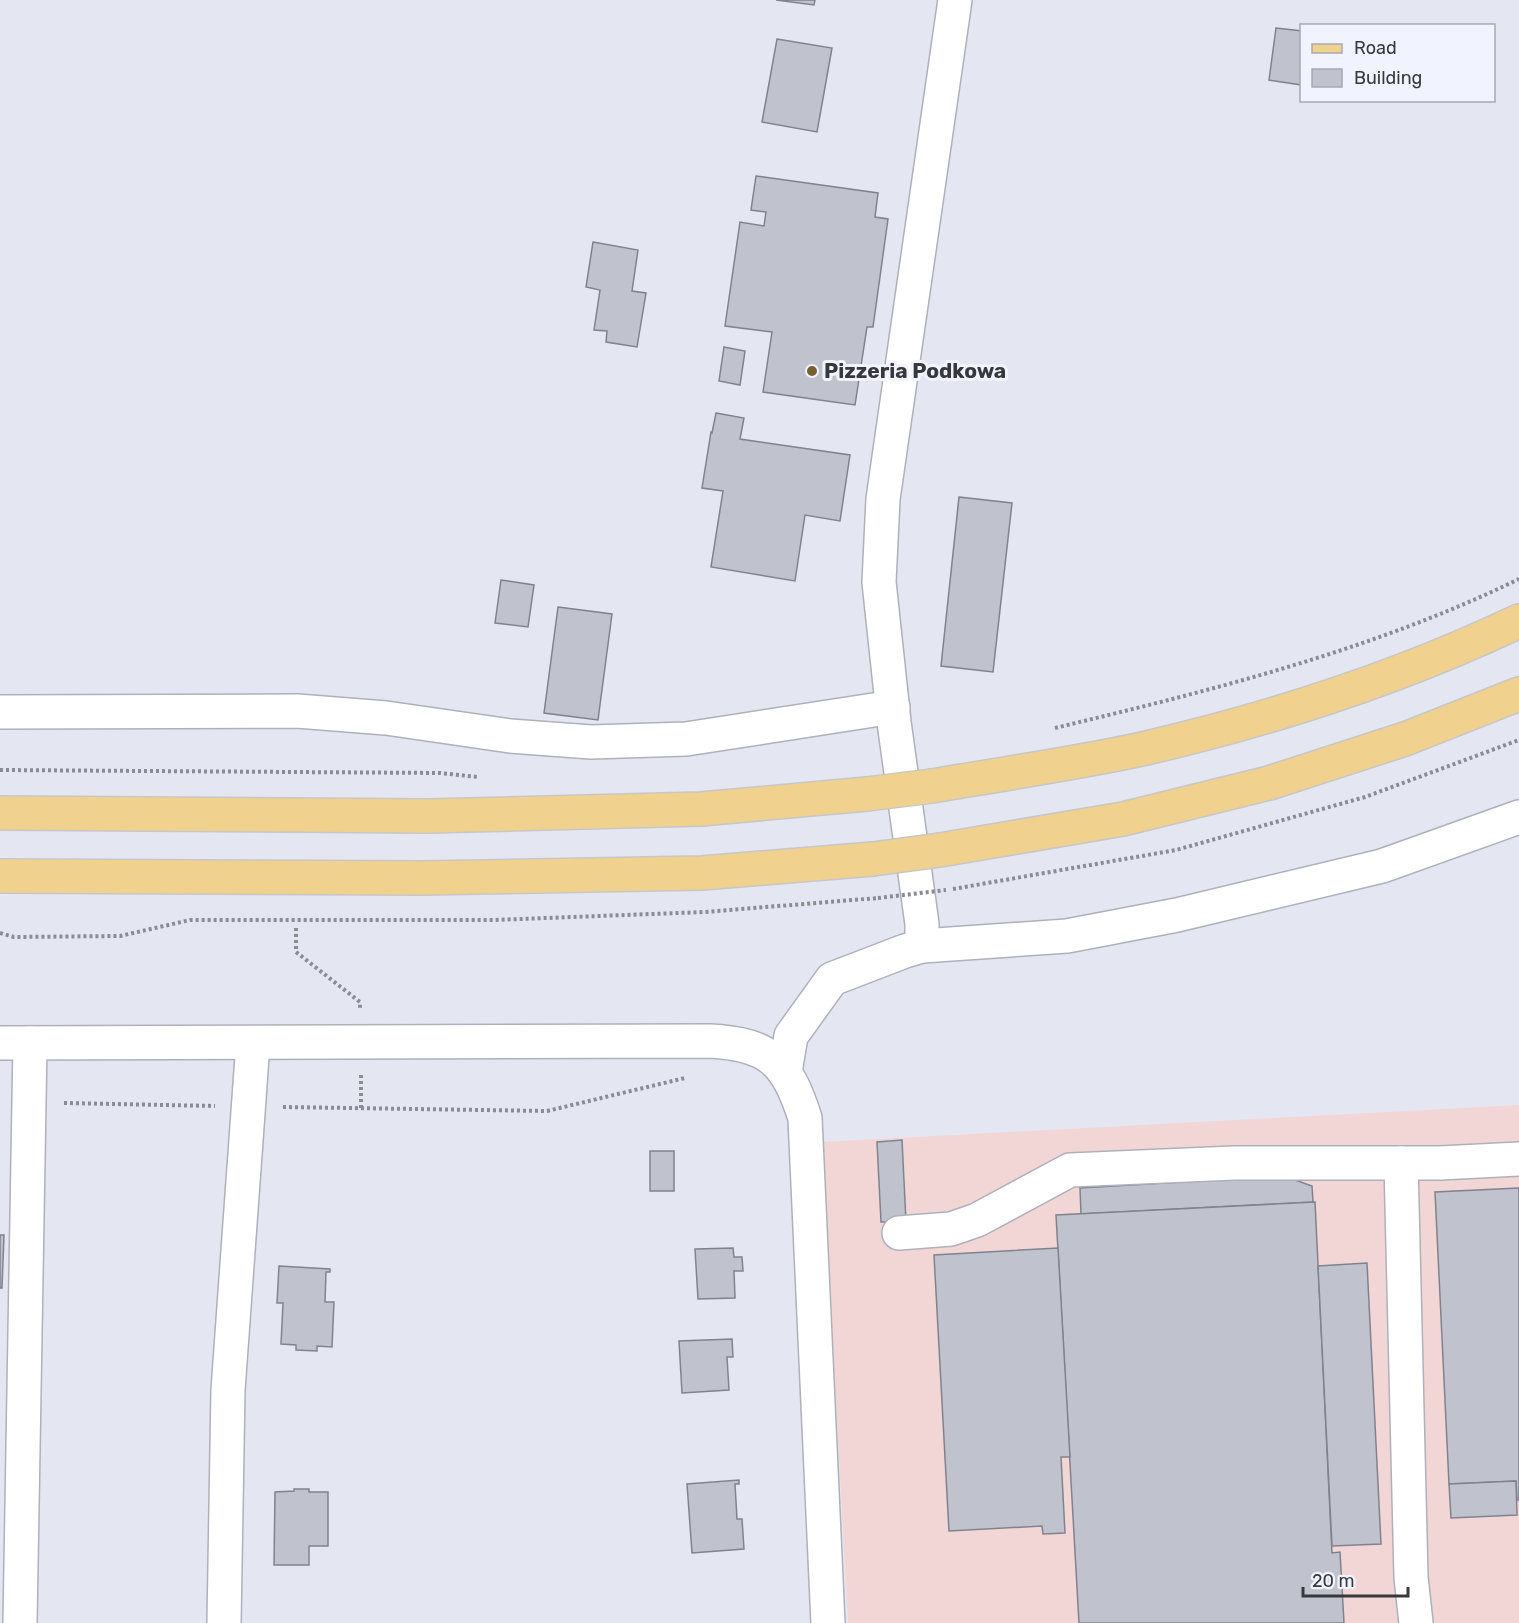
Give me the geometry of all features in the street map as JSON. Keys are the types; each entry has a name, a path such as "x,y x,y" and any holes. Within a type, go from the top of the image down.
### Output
{"main road":[{"path":"0,813 429,816 701,809 932,786 1141,749 1318,702 1457,651 1519,621"},
{"path":"0,876 423,879 702,873 873,859 1123,819 1269,783 1405,739 1519,694"}],"street":[{"path":"922,946 922,924 879,582 883,499 955,0"},
{"path":"0,712 297,711 386,718 510,736 591,742 686,739 893,707"},
{"path":"785,1072 791,1036 832,979 905,951 922,946 1067,936 1177,915 1382,866 1519,817"},
{"path":"20,1623 28,1102 15,1043 718,1041 752,1046 768,1056 785,1072 794,1087 805,1118 828,1623"},
{"path":"224,1623 228,1390 253,1042"},
{"path":"899,1233 951,1229 977,1220 1070,1170 1234,1163 1440,1163 1519,1159"},
{"path":"1401,1163 1411,1577 1416,1623"}],"path":[{"path":"1048,729 1273,672 1412,625 1519,579"},
{"path":"0,770 440,773 485,778"},
{"path":"0,933 14,937 120,936 190,920 494,920 704,912 878,898 946,890"},
{"path":"296,928 296,952 360,1002 360,1013"},
{"path":"361,1069 361,1108"},
{"path":"28,1102 547,1111 686,1078"}],"shaded area":[{"path":"1519,1105 1519,1623 848,1623 822,1142"}],"building":[{"path":"776,0 815,0 814,5"},
{"path":"1276,28 1300,31 1300,85 1269,80"},
{"path":"777,39 832,48 817,132 762,122"},
{"path":"756,176 878,193 875,217 888,219 873,327 867,327 855,405 763,392 772,332 725,326 740,222 764,226 766,212 751,210"},
{"path":"593,242 638,250 632,291 646,293 637,347 606,342 607,331 594,330 600,290 586,287"},
{"path":"724,347 745,351 740,385 719,381"},
{"path":"716,413 744,418 740,439 850,455 840,521 805,515 795,581 711,567 723,491 702,488"},
{"path":"959,497 1012,503 993,672 941,666"},
{"path":"501,580 534,585 528,627 495,623"},
{"path":"558,607 612,614 598,720 544,713"},
{"path":"902,1140 906,1222 881,1222 877,1142"},
{"path":"650,1151 674,1151 674,1191 650,1191"},
{"path":"1284,1176 1312,1186 1313,1202 1081,1214 1080,1188"},
{"path":"1519,1188 1519,1500 1517,1500 1516,1481 1449,1484 1435,1192"},
{"path":"1315,1202 1332,1553 1340,1552 1344,1623 1079,1623 1056,1215"},
{"path":"0,1235 4,1235 2,1288 0,1288"},
{"path":"733,1248 734,1257 742,1257 743,1271 734,1271 735,1298 698,1299 695,1249"},
{"path":"1058,1248 1070,1457 1061,1457 1065,1533 1043,1534 1042,1526 949,1531 934,1255"},
{"path":"1367,1263 1381,1544 1332,1546 1318,1266"},
{"path":"279,1266 330,1269 330,1272 326,1272 325,1302 334,1302 332,1347 317,1346 317,1351 296,1350 296,1345 281,1344 283,1303 277,1303"},
{"path":"732,1339 733,1357 727,1357 729,1390 682,1393 679,1341"},
{"path":"739,1480 739,1484 735,1484 737,1519 742,1519 744,1549 692,1553 687,1484"},
{"path":"1516,1481 1517,1515 1451,1518 1449,1484"},
{"path":"294,1489 328,1492 328,1546 309,1546 309,1565 274,1565 275,1492 294,1491"}],"place":[{"name":"Pizzeria Podkowa","path":"812,371"}]}
